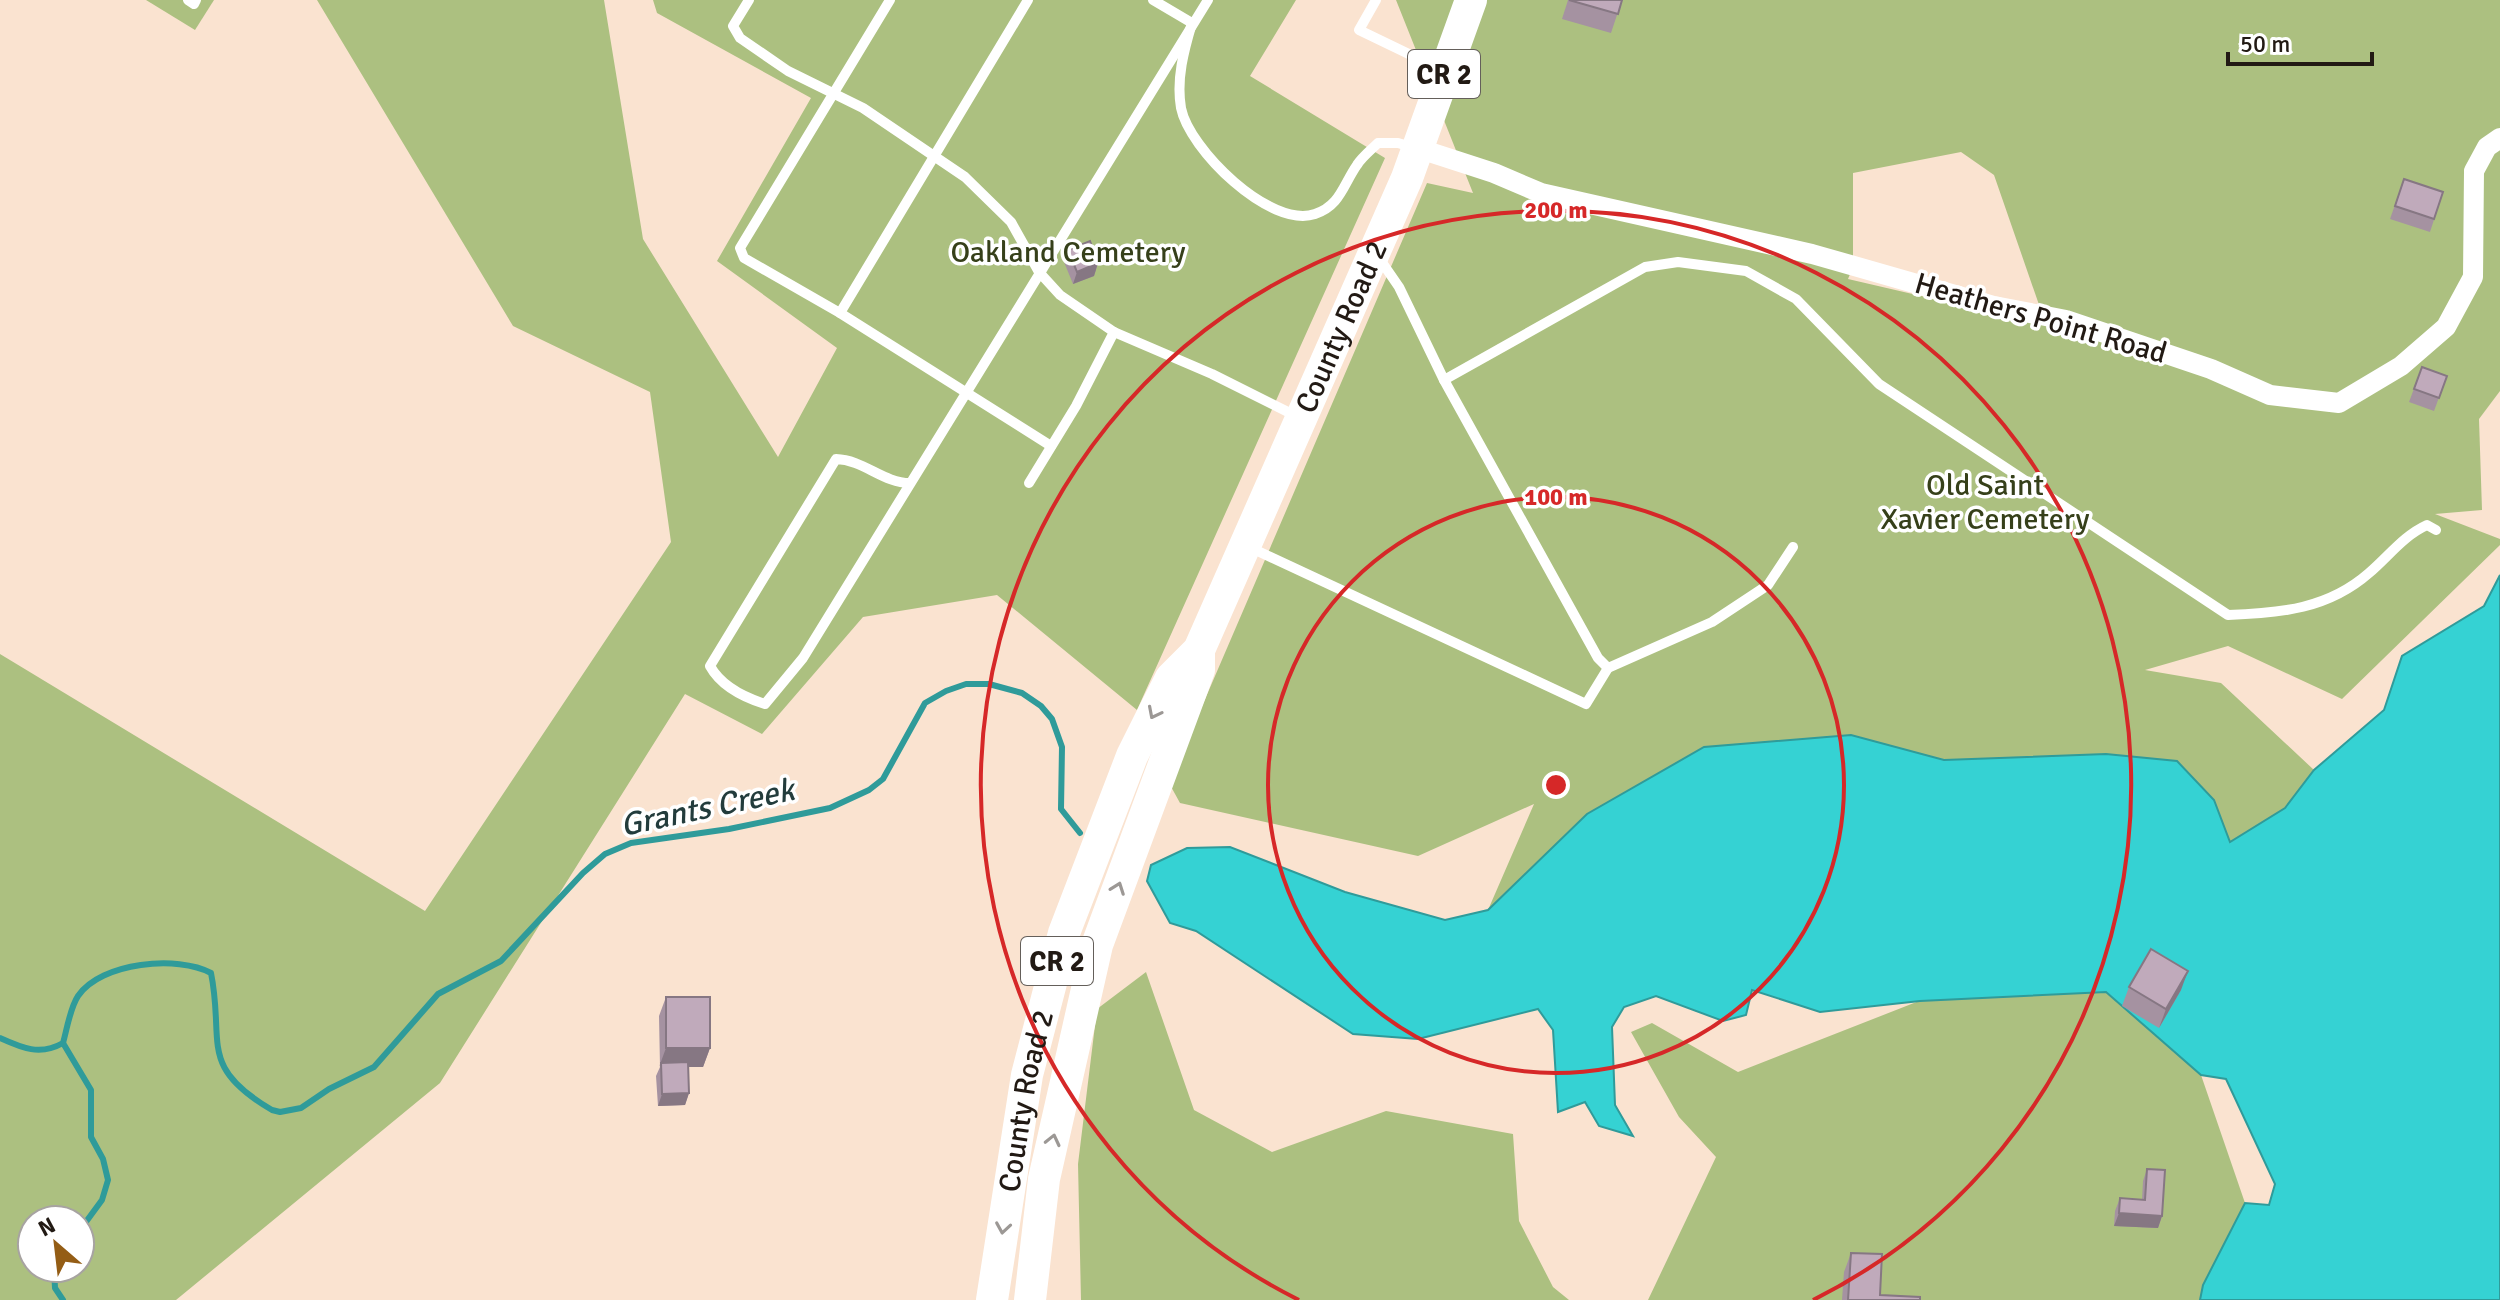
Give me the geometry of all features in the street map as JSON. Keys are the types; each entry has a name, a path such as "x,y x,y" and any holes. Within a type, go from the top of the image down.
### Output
{"main road":[{"name":"County Road 2","path":"992,1300 1027,1075 1064,933 1132,756 1171,678 1199,650 1375,253 1471,0"},
{"name":"County Road 2","path":"1030,1300 1044,1179 1097,945 1199,670 1199,650"}],"street":[{"name":"Heathers Point Road","path":"1417,148 1494,173 1541,193 1812,254 1994,306 2066,320 2211,369 2270,395 2339,403 2401,366 2446,327 2473,277 2474,171 2487,147 2500,138"}],"lane":[{"path":"188,0 194,4 196,0"},
{"path":"749,0 733,26 740,38 788,71 833,93 934,153 965,177 1011,222 1039,272 1060,295 1114,332 1212,374 1302,418"},
{"path":"890,0 740,248 744,258 840,313 1051,446"},
{"path":"840,313 1028,0"},
{"path":"1153,0 1192,23"},
{"path":"910,483 896,483 853,460 836,459 710,666 718,679 765,704 803,658 1208,0"},
{"path":"1376,0 1359,30 1445,72"},
{"path":"1192,23 1181,60 1181,108 1196,143 1270,210 1311,216 1333,206 1358,163 1378,143 1398,143 1417,148"},
{"path":"1375,253 1399,287 1444,380 1598,658 1608,668"},
{"path":"1444,380 1645,267 1678,262 1746,271 1796,299 1879,384 2228,615 2284,613 2330,600 2367,575 2408,533 2427,525 2436,530"},
{"path":"1029,483 1114,332"},
{"path":"1245,545 1586,704 1608,668 1712,622 1768,585 1793,547"}],"green space":[{"path":"146,0 214,0 195,30"},
{"name":"Oakland Cemetery","path":"317,0 604,0 643,239 778,457 837,348 717,261 811,98 657,13 653,0 1296,0 1250,76 1385,158 1137,710 997,595 863,617 762,734 685,694 440,1083 176,1300 0,1300 0,654 425,911 671,542 650,392 513,326"},
{"name":"Old Saint Xavier Cemetery","path":"1396,0 2500,0 2500,391 2479,419 2482,510 2435,514 2500,539 2500,545 2342,699 2228,646 2145,670 2221,683 2314,770 2285,808 2230,842 2214,800 2106,754 1944,760 1850,735 1704,747 1587,814 1488,910 1534,804 1418,856 1180,803 1169,783 1427,183 1473,193","holes":["1961,152 1994,175 2046,325 1848,279 1853,267 1853,173"]},
{"path":"1146,972 1194,1110 1272,1152 1386,1111 1513,1134 1519,1221 1553,1287 1569,1300 1081,1300 1078,1164 1097,1009"},
{"path":"2106,992 2201,1075 2245,1203 2203,1285 2200,1300 1648,1300 1716,1157 1679,1117 1631,1032 1652,1023 1738,1072 1919,1001"}],"water":[{"path":"2500,575 2500,1300 2200,1300 2203,1285 2245,1203 2269,1205 2275,1184 2226,1079 2201,1075 2106,992 1920,1001 1820,1012 1752,990 1746,1015 1723,1021 1656,996 1624,1007 1612,1027 1615,1105 1633,1136 1599,1126 1585,1102 1558,1112 1553,1030 1538,1009 1418,1039 1353,1034 1196,931 1170,923 1147,881 1151,865 1187,848 1230,847 1345,892 1445,920 1488,910 1587,814 1704,747 1851,735 1944,760 2106,754 2177,761 2214,800 2230,842 2285,808 2314,770 2384,710 2402,656 2484,606"}],"building":[{"path":"1569,0 1622,0 1618,14"},
{"path":"2404,179 2443,192 2434,219 2395,206"},
{"path":"1090,241 1098,263 1077,272 1068,250"},
{"path":"2422,367 2447,376 2439,398 2414,389"},
{"path":"2151,949 2188,971 2166,1009 2129,987"},
{"path":"666,997 710,997 710,1048 666,1048"},
{"path":"688,1062 689,1093 662,1094 661,1063"},
{"path":"2147,1169 2165,1170 2162,1216 2119,1213 2120,1198 2145,1200"},
{"path":"1851,1253 1882,1254 1880,1295 1920,1297 1920,1300 1848,1300"}],"waterway":[{"name":"Grants Creek","path":"0,1038 31,1049 55,1047 63,1043 78,996 104,976 121,969 160,963 197,967 211,973 219,1051 223,1066 233,1080 272,1110 280,1112 301,1108 329,1089 374,1067 438,994 501,961 583,873 605,854 631,843 729,829 830,808 869,790 883,779 925,703 966,684 989,684 1022,693 1041,706 1052,719 1062,747 1061,809 1080,833"},
{"path":"63,1043 91,1090 91,1137 103,1159 108,1180 96,1208"},
{"path":"55,1284 63,1300"}]}
